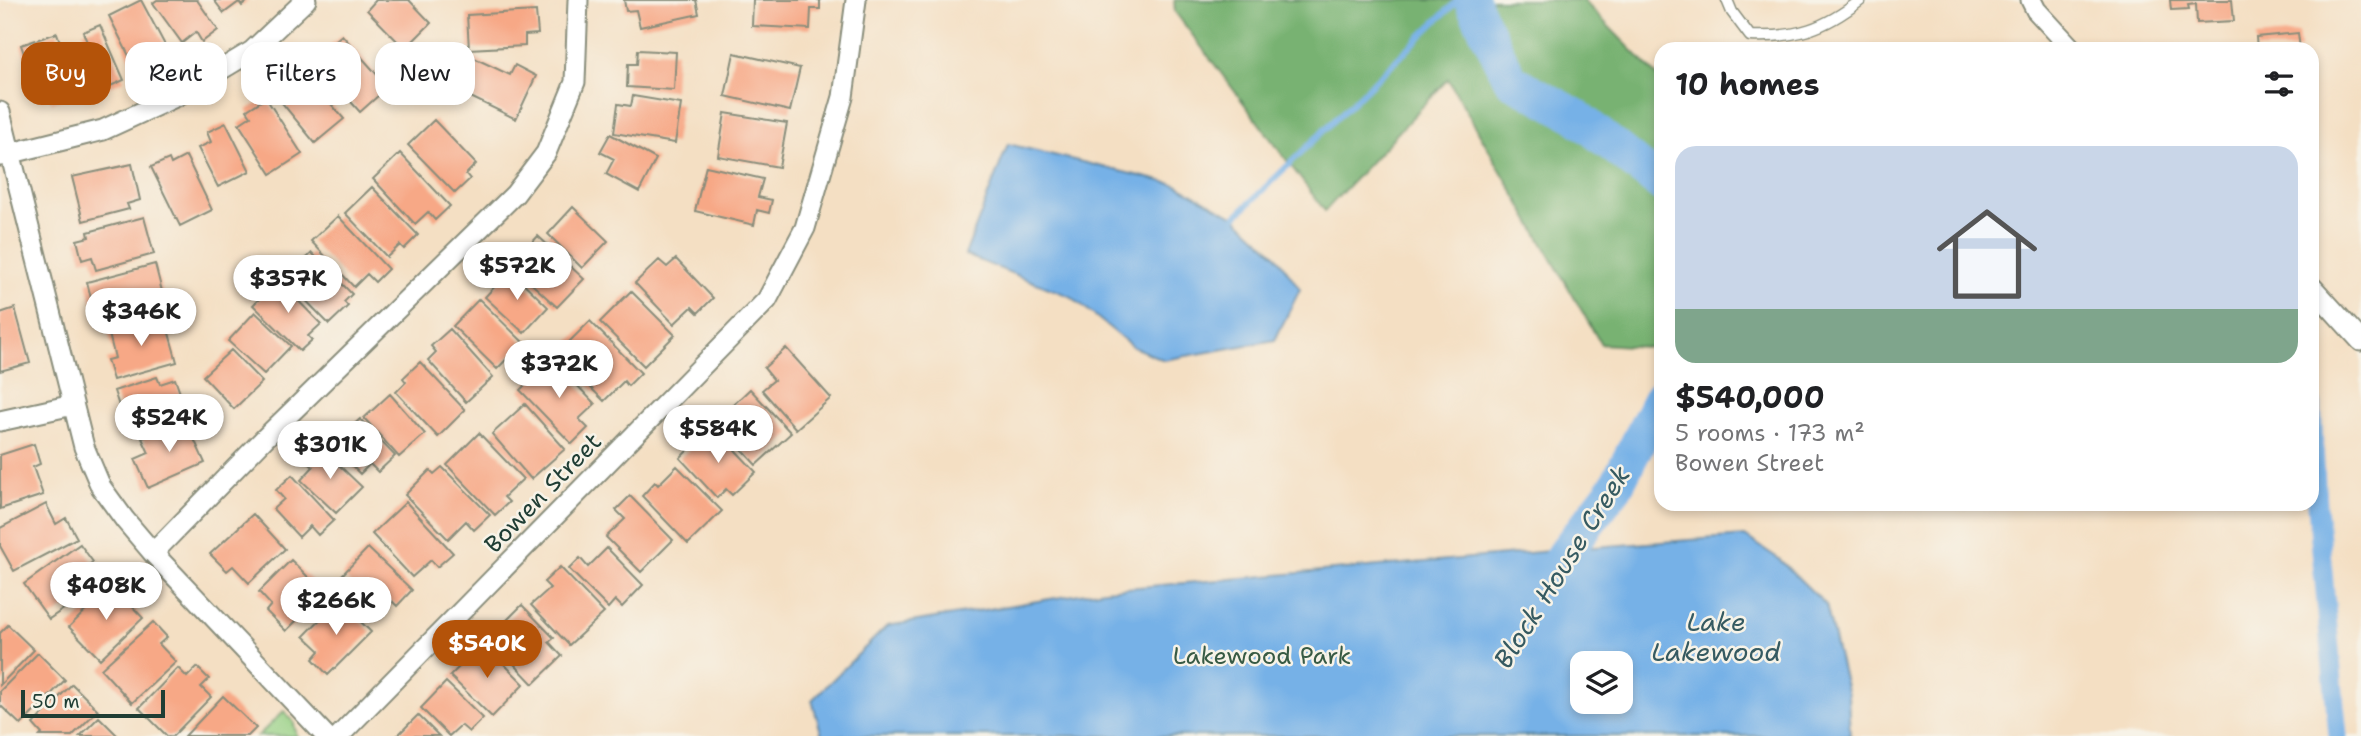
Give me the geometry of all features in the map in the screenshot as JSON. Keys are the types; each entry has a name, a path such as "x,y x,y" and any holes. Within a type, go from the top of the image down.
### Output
{"street":[{"path":"5,154 103,130 177,96 252,51 306,0"},
{"path":"153,553 265,438 515,194 546,153 575,82 578,0"},
{"name":"Bowen Street","path":"339,736 766,300 806,228 843,97 856,0"},
{"path":"2031,0 2036,10 2066,42"},
{"path":"0,112 5,154 84,447 101,487 153,553 326,736"},
{"path":"2319,295 2361,341"},
{"path":"0,421 74,405"}],"lane":[{"path":"1727,0 1732,12 1750,36 1779,37 1827,25 1861,0"}],"green space":[{"path":"1174,0 1583,0 1654,73 1654,348 1601,344 1448,79 1325,211 1175,12"},
{"path":"284,711 293,721 297,736 258,736"}],"water":[{"path":"1008,144 1177,185 1235,217 1275,254 1300,289 1275,340 1164,360 1133,347 1072,297 965,255"},
{"name":"Lake Lakewood","path":"1745,536 1779,559 1826,605 1848,695 1850,736 822,736 812,700 887,626 1104,590"}],"building":[{"path":"141,0 163,42 125,42 125,48 109,16"},
{"path":"157,0 197,0 218,30 202,42 196,32 181,42 153,3"},
{"path":"214,0 249,0 242,6 239,2 224,13"},
{"path":"376,0 409,0 431,23 412,42 398,42 367,10"},
{"path":"624,0 696,0 699,14 640,27 636,10 626,11"},
{"path":"753,0 820,0 820,9 811,9 810,29 752,26"},
{"path":"2170,0 2232,0 2234,21 2197,23 2196,4 2188,5 2189,9 2171,10"},
{"path":"536,11 538,34 525,35 525,46 475,49 475,42 469,42 467,15"},
{"path":"100,25 107,42 87,42 83,32"},
{"path":"57,33 60,42 30,42"},
{"path":"2298,33 2299,42 2256,42 2256,37"},
{"path":"342,35 348,42 334,42"},
{"path":"111,50 124,80 111,86"},
{"path":"638,50 676,52 674,90 627,87 628,64 637,64"},
{"path":"734,53 800,68 790,111 725,96"},
{"path":"361,56 375,72 375,99 360,112 354,105 361,105"},
{"path":"475,58 510,75 515,65 536,76 516,119 475,99"},
{"path":"633,96 681,104 675,143 614,133 618,104 631,106"},
{"path":"255,105 270,105 302,154 271,174 239,124 251,116 247,110"},
{"path":"284,105 332,105 344,119 315,143"},
{"path":"725,113 787,123 779,167 718,156"},
{"path":"434,120 476,164 466,174 470,179 455,193 408,145"},
{"path":"226,123 250,171 218,187 198,148 211,142 207,132"},
{"path":"610,134 656,159 639,192 606,174 614,159 600,152"},
{"path":"400,153 450,206 435,220 428,212 415,224 373,179"},
{"path":"186,156 212,210 180,226 151,167 169,159 171,164"},
{"path":"132,164 140,200 127,204 129,209 83,221 72,177"},
{"path":"706,166 763,179 758,197 772,200 769,213 757,210 754,225 695,211"},
{"path":"372,187 418,235 404,249 400,245 387,257 345,213"},
{"path":"573,207 608,241 582,268 548,234"},
{"path":"338,216 388,269 375,282 367,274 354,287 311,241"},
{"path":"144,217 154,254 96,270 92,257 82,260 77,240 89,237 88,232"},
{"path":"538,236 584,279 557,307 522,275 530,266 520,256"},
{"path":"312,253 352,294 344,302 348,306 329,324 285,279"},
{"path":"676,259 713,298 698,313 692,307 674,324 635,283 659,260 667,267"},
{"path":"155,264 166,307 108,322 102,299 92,302 87,282"},
{"path":"510,270 548,307 524,333 485,297"},
{"path":"278,280 321,324 308,336 312,340 300,351 253,305"},
{"path":"631,291 675,335 644,366 600,322"},
{"path":"479,299 523,342 497,369 453,326"},
{"path":"15,308 30,363 0,371 0,313"},
{"path":"255,312 291,346 264,374 228,341"},
{"path":"164,315 177,362 113,380 107,360 115,358 108,330"},
{"path":"590,321 641,373 628,386 624,381 604,401 557,354"},
{"path":"450,329 493,377 466,402 428,360 436,352 431,346"},
{"path":"786,348 831,398 796,429 762,390 774,380 764,368"},
{"path":"231,350 262,382 234,409 203,376"},
{"path":"552,359 595,404 579,419 588,428 572,444 520,390"},
{"path":"420,362 465,410 438,437 396,392 406,382 403,378"},
{"path":"157,377 160,384 175,379 187,413 128,433 114,391"},
{"path":"750,389 791,433 756,465 716,421"},
{"path":"390,394 425,434 399,457 364,418"},
{"path":"525,404 565,449 531,479 492,434"},
{"path":"185,419 205,463 148,488 135,459 149,453 142,438"},
{"path":"360,419 395,456 378,472 370,464 360,474 332,445"},
{"path":"717,431 756,472 732,495 726,489 717,498 680,458 703,435 707,440"},
{"path":"479,433 523,479 504,497 509,502 495,515 447,465"},
{"path":"34,444 40,464 33,467 43,495 0,509 0,455"},
{"path":"321,448 362,487 336,513 301,480 313,467 308,462"},
{"path":"677,466 722,511 688,544 642,496 655,482 658,485"},
{"path":"442,467 490,515 474,530 466,521 448,539 405,495 430,470 434,474"},
{"path":"292,475 334,520 318,535 310,526 299,537 273,509 284,499 276,490"},
{"path":"630,496 673,540 641,572 606,537 625,519 616,510"},
{"path":"406,502 453,553 437,567 431,560 412,577 372,534"},
{"path":"46,504 56,524 66,518 77,538 14,571 0,546 0,528"},
{"path":"253,514 285,549 249,583 233,566 227,571 210,554"},
{"path":"80,544 93,562 87,566 100,584 49,619 24,584"},
{"path":"368,548 412,590 397,606 392,601 381,613 342,575"},
{"path":"607,548 643,585 622,607 615,600 608,608 569,569 580,558 588,567"},
{"path":"291,560 324,593 286,631 266,611 271,605 259,592"},
{"path":"560,567 604,613 569,645 531,605 550,588 544,582"},
{"path":"112,585 143,618 100,659 69,627"},
{"path":"339,600 371,632 328,675 313,659 320,651 304,636"},
{"path":"522,605 554,638 549,642 562,656 533,684 497,646 509,635 500,627"},
{"path":"153,622 167,637 159,644 176,662 132,703 101,669"},
{"path":"8,625 34,650 0,685 0,633"},
{"path":"483,643 524,684 492,717 450,676"},
{"path":"38,653 65,680 21,725 0,705 0,691"},
{"path":"197,667 209,679 201,687 211,697 173,736 167,736 139,708 178,668 187,677"},
{"path":"446,682 483,718 469,732 461,725 449,736 421,708"},
{"path":"72,684 98,710 72,736 40,736 42,734 33,724"},
{"path":"223,696 256,728 248,736 185,736"},
{"path":"418,715 439,736 397,736"},
{"path":"99,717 118,736 80,736"}],"waterway":[{"path":"1235,217 1458,0"},
{"name":"Block House Creek","path":"1471,0 1511,80 1576,116 1654,178"},
{"name":"Block House Creek","path":"1543,590 1563,555 1616,486 1654,411"},
{"path":"2317,511 2338,736"}],"park label":[{"name":"Lakewood Park","path":"1262,656"}]}
